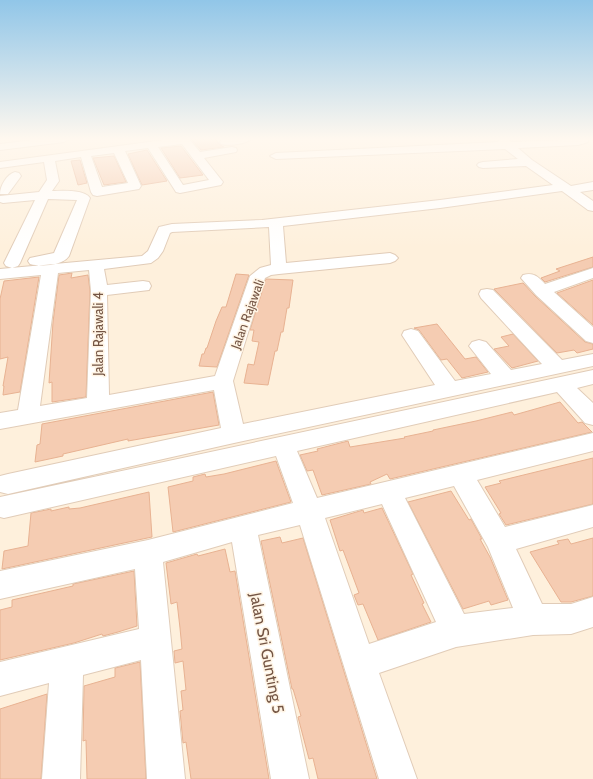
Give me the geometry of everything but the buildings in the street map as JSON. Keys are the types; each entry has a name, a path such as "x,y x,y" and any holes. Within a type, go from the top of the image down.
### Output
{"street":[{"path":"0,178 19,175"},
{"path":"4,267 43,197 48,186 50,175"},
{"path":"52,175 58,195"},
{"path":"92,175 97,192 135,186 130,175"},
{"path":"171,175 180,189 217,182 212,175"},
{"path":"548,175 593,207"},
{"path":"2,196 15,176"},
{"path":"4,267 50,270 142,261 151,258 164,230 172,228 262,224 593,186"},
{"path":"2,196 43,197 58,195 78,196 84,198 61,256 54,259 4,267"},
{"path":"276,225 279,269"},
{"name":"Jalan Rajawali","path":"223,381 258,276 266,271 279,269 390,258"},
{"name":"Jalan Rajawali 4","path":"96,265 99,291 98,395"},
{"path":"28,415 50,270"},
{"path":"542,291 586,276 593,290"},
{"path":"529,278 593,338"},
{"path":"99,291 143,286"},
{"path":"487,294 593,417"},
{"path":"411,335 449,390"},
{"path":"479,346 506,378"},
{"path":"3,495 283,445 559,376 593,360"},
{"path":"3,495 234,434 506,378 559,376 593,377"},
{"path":"0,421 28,415 98,395 152,395 223,381 234,434"},
{"path":"0,585 148,552 243,527 593,442"},
{"path":"283,445 309,511 398,779"},
{"path":"460,474 499,541 533,620"},
{"path":"388,492 456,631"},
{"path":"499,541 593,516"},
{"name":"Jalan Sri Gunting 5","path":"243,527 290,779"},
{"path":"148,552 166,779"},
{"path":"360,663 456,631 533,620 571,619 593,612"},
{"path":"0,679 156,641"},
{"path":"61,779 67,662"}]}
